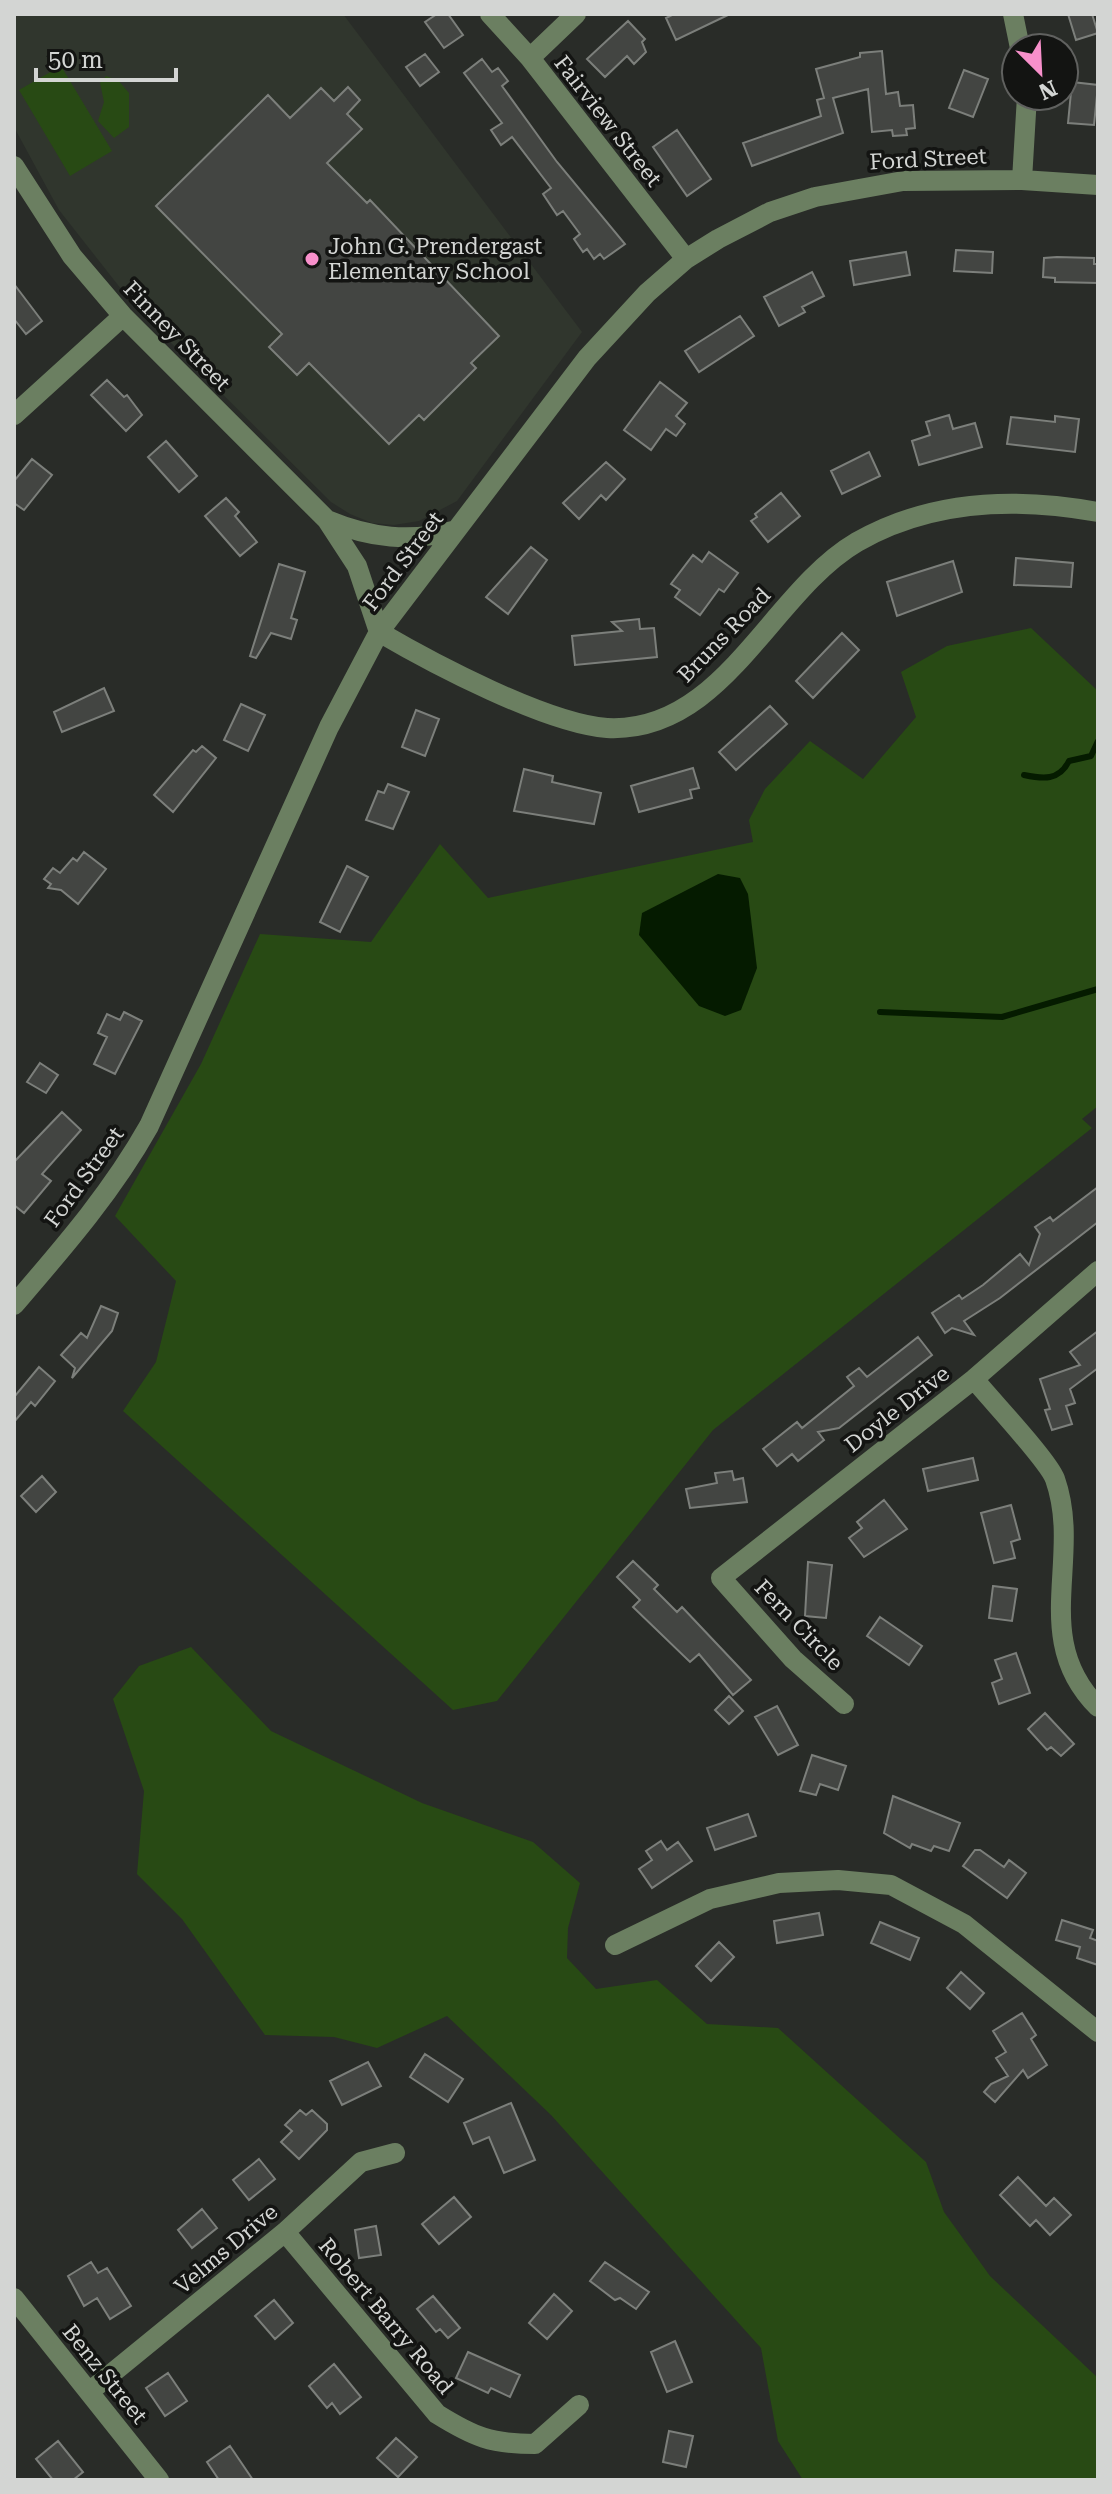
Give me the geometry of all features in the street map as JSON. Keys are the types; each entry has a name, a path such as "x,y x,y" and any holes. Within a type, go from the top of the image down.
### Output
{"street":[{"name":"Fairview Street","path":"490,14 530,58 686,259"},
{"path":"530,58 576,14"},
{"path":"1022,180 1026,112"},
{"name":"Finney Street","path":"14,166 72,256 123,316 327,520 357,566 379,632"},
{"name":"Ford Street","path":"14,1305 91,1215 127,1165 149,1126 329,727 379,632 587,358 647,293 686,259 770,212 852,188 903,181 1022,180 1098,185"},
{"path":"14,415 123,316"},
{"name":"Bruns Road","path":"379,632 507,697 579,723 606,728 629,727 659,719 705,693 808,581 856,543 884,530 945,509 996,501 1046,503 1098,512"},
{"name":"Finney Street","path":"327,520 380,537 430,537 456,530"},
{"name":"Doyle Drive","path":"721,1578 974,1379 1098,1271"},
{"path":"974,1379 1054,1477 1066,1536 1059,1601 1065,1651 1080,1689 1098,1707"},
{"name":"Fern Circle","path":"721,1578 793,1659 844,1704"},
{"path":"615,1945 710,1899 779,1883 838,1880 891,1885 964,1924 1098,2032"},
{"name":"Velms Drive","path":"89,2392 285,2232 361,2162 395,2153"},
{"name":"Robert Barry Road","path":"285,2232 437,2414 470,2434 497,2444 535,2444 579,2405"},
{"name":"Benz Street","path":"14,2298 159,2480"}],"shaded area":[{"name":"John G. Prendergast Elementary School","path":"14,14 343,14 582,332 457,501 419,521 394,525 372,523 350,514 331,502 136,308 59,210 14,127"},
{"path":"718,874 740,878 748,894 757,968 741,1010 725,1016 699,1006 639,935 642,913"}],"green space":[{"path":"61,66 112,151 70,176 19,90"},
{"path":"106,76 118,80 129,93 129,127 114,138 98,121 104,102 100,83"},
{"path":"1031,628 1098,691 1098,1106 1082,1119 1092,1128 713,1430 497,1701 453,1710 123,1411 156,1362 176,1281 115,1216 201,1064 260,934 371,942 440,844 488,898 753,842 749,820 765,789 810,741 863,779 916,717 901,672 947,646"},
{"path":"191,1647 271,1731 422,1803 533,1842 580,1883 568,1928 567,1958 596,1989 657,1980 707,2024 778,2028 926,2162 944,2212 990,2276 1098,2378 1098,2480 803,2480 778,2441 761,2348 551,2115 447,2016 377,2048 334,2037 265,2035 182,1919 137,1874 144,1791 113,1699 139,1666"}],"building":[{"path":"437,14 448,14 463,35 444,48 425,22"},
{"path":"674,14 730,14 676,40 666,18"},
{"path":"1068,14 1092,14 1098,33 1080,39 1080,32 1074,32"},
{"path":"628,21 645,39 642,42 646,52 634,64 627,56 605,77 587,59"},
{"path":"882,51 886,94 898,92 900,106 913,105 915,128 906,129 907,135 893,136 892,130 872,132 868,89 833,98 843,133 752,166 743,143 821,116 817,100 824,98 816,69 860,57 860,53"},
{"path":"425,54 439,72 420,86 406,67"},
{"path":"482,59 492,72 498,68 508,81 502,86 557,162 625,244 604,259 600,254 594,259 587,249 583,252 574,239 580,234 563,211 557,215 543,194 551,188 512,137 501,145 491,130 502,123 464,73"},
{"path":"964,70 988,79 973,117 949,108"},
{"path":"1080,83 1098,85 1094,125 1068,123 1069,112 1080,112"},
{"path":"348,87 360,100 347,114 362,129 327,163 367,203 370,200 499,336 471,363 476,368 424,420 419,415 389,444 309,363 297,375 269,347 282,334 156,206 268,95 290,118 321,88 334,101"},
{"path":"677,130 711,179 687,196 653,147"},
{"path":"956,250 993,252 992,273 954,271"},
{"path":"906,252 910,275 854,285 850,261"},
{"path":"1044,258 1094,258 1094,264 1098,264 1098,283 1055,282 1055,278 1043,277"},
{"path":"812,272 824,296 802,307 805,312 779,326 764,297"},
{"path":"14,284 42,321 26,334 14,319"},
{"path":"740,316 754,336 699,372 685,351"},
{"path":"107,380 124,397 127,395 142,415 126,431 91,395"},
{"path":"660,382 687,403 676,416 685,424 676,436 666,429 651,450 624,430"},
{"path":"949,415 953,429 975,423 982,447 919,465 912,441 930,435 926,422"},
{"path":"1055,416 1079,419 1075,452 1007,444 1011,417 1055,422"},
{"path":"166,441 197,476 179,492 148,457"},
{"path":"869,452 880,476 842,494 831,471"},
{"path":"32,459 52,475 24,510 14,503 14,481"},
{"path":"606,462 625,479 606,500 601,495 579,519 563,503"},
{"path":"781,493 800,516 768,542 751,521"},
{"path":"226,498 239,512 235,516 257,542 240,556 205,516"},
{"path":"531,547 547,560 508,614 486,597"},
{"path":"709,552 738,573 724,592 719,589 700,615 675,597 680,590 671,584 693,555 702,562"},
{"path":"1016,558 1073,563 1071,587 1014,585"},
{"path":"953,561 962,592 897,616 887,582"},
{"path":"279,564 305,572 291,618 297,620 291,639 271,633 256,658 250,656"},
{"path":"639,619 640,629 654,628 657,657 575,665 572,636 622,631 612,622"},
{"path":"842,633 859,650 813,698 796,681"},
{"path":"104,688 114,711 62,732 54,712"},
{"path":"241,704 265,715 248,751 224,740"},
{"path":"770,706 787,724 736,770 719,752"},
{"path":"416,710 439,719 425,756 402,747"},
{"path":"202,746 216,758 173,812 154,795 193,750 196,752"},
{"path":"693,768 699,788 690,790 692,798 639,812 631,786"},
{"path":"524,769 553,776 552,782 601,793 594,824 514,811"},
{"path":"388,784 409,792 393,829 366,820 378,791 384,793"},
{"path":"84,852 106,869 78,904 61,890 48,888 51,884 44,879 53,868 60,873 73,858 77,861"},
{"path":"347,866 368,877 340,932 320,922"},
{"path":"124,1012 142,1021 115,1074 94,1064 107,1037 98,1033 107,1014 120,1020"},
{"path":"40,1063 58,1075 46,1093 27,1082"},
{"path":"62,1112 81,1130 42,1174 51,1181 24,1213 14,1205 14,1162"},
{"path":"1098,1187 1098,1222 1000,1298 964,1321 974,1335 952,1328 945,1333 932,1313 959,1295 962,1299 983,1285 1020,1254 1029,1265 1040,1234 1035,1227 1050,1217 1053,1221"},
{"path":"101,1306 118,1313 112,1331 72,1378 75,1368 61,1355 81,1333 87,1338"},
{"path":"1098,1331 1098,1368 1070,1389 1075,1403 1066,1406 1072,1424 1052,1430 1045,1410 1050,1409 1040,1379 1080,1365 1070,1352"},
{"path":"918,1337 932,1355 839,1428 818,1432 824,1440 798,1461 792,1454 777,1466 763,1449 797,1422 802,1428 854,1386 847,1377 859,1368 867,1377"},
{"path":"39,1367 55,1381 35,1406 31,1402 14,1422 14,1397"},
{"path":"973,1458 978,1480 928,1491 923,1469"},
{"path":"732,1471 734,1480 743,1478 747,1502 690,1508 686,1489 717,1483 715,1473"},
{"path":"42,1476 56,1492 36,1512 21,1496"},
{"path":"884,1500 907,1529 864,1557 849,1538 862,1528 857,1522"},
{"path":"1011,1505 1020,1539 1011,1542 1015,1558 994,1563 981,1513"},
{"path":"633,1561 658,1585 654,1589 677,1612 682,1607 751,1680 733,1695 699,1654 690,1662 633,1607 640,1600 617,1577"},
{"path":"808,1562 832,1565 826,1618 805,1616"},
{"path":"993,1586 1017,1589 1012,1621 989,1618"},
{"path":"880,1617 922,1646 909,1665 867,1636"},
{"path":"1016,1653 1030,1693 999,1704 992,1683 1002,1679 995,1660"},
{"path":"729,1696 743,1711 729,1724 715,1710"},
{"path":"777,1706 798,1745 778,1755 755,1717"},
{"path":"1045,1713 1074,1744 1061,1756 1051,1747 1047,1750 1028,1729"},
{"path":"812,1755 846,1766 838,1790 820,1784 816,1795 800,1791"},
{"path":"893,1796 960,1823 949,1851 934,1846 931,1851 912,1844 910,1848 884,1833"},
{"path":"748,1814 756,1836 715,1850 707,1828"},
{"path":"661,1841 667,1850 678,1842 692,1861 652,1888 639,1869 652,1860 646,1851"},
{"path":"975,1850 980,1850 1004,1867 1009,1860 1026,1873 1007,1898 963,1866"},
{"path":"819,1913 823,1935 777,1943 774,1921"},
{"path":"1062,1920 1093,1930 1090,1938 1098,1941 1098,1965 1077,1958 1080,1947 1056,1940"},
{"path":"880,1922 919,1938 910,1960 871,1943"},
{"path":"719,1942 734,1957 711,1981 696,1966"},
{"path":"961,1972 984,1993 970,2009 947,1988"},
{"path":"1022,2013 1036,2035 1031,2039 1047,2065 1028,2078 1023,2070 995,2102 984,2092 991,2084 1008,2076 996,2058 1006,2052 993,2031"},
{"path":"425,2054 463,2079 448,2102 410,2077"},
{"path":"368,2062 381,2086 342,2105 330,2081"},
{"path":"511,2103 535,2160 504,2173 489,2137 473,2144 464,2123"},
{"path":"300,2110 306,2115 312,2110 327,2124 327,2130 299,2159 281,2142 292,2131 285,2125"},
{"path":"259,2159 275,2179 249,2200 233,2180"},
{"path":"1018,2177 1046,2206 1054,2198 1071,2215 1050,2235 1036,2220 1030,2226 1000,2195"},
{"path":"454,2197 471,2217 439,2244 422,2224"},
{"path":"202,2209 217,2228 192,2248 178,2230"},
{"path":"376,2226 381,2255 359,2258 355,2230"},
{"path":"91,2262 98,2273 107,2268 131,2306 110,2319 97,2298 84,2306 68,2276"},
{"path":"605,2262 649,2292 636,2309 620,2298 615,2300 590,2281"},
{"path":"554,2294 572,2311 547,2339 529,2323"},
{"path":"433,2296 460,2328 448,2338 440,2329 436,2332 417,2309"},
{"path":"274,2300 293,2323 275,2339 255,2316"},
{"path":"675,2341 692,2382 667,2392 651,2352"},
{"path":"468,2352 520,2375 510,2397 491,2388 488,2393 456,2378"},
{"path":"334,2364 361,2397 340,2414 332,2403 327,2408 309,2386"},
{"path":"168,2373 187,2401 165,2416 146,2388"},
{"path":"669,2431 693,2436 686,2467 663,2462"},
{"path":"396,2438 417,2457 398,2477 377,2458"},
{"path":"58,2441 83,2472 73,2480 53,2480 36,2459"},
{"path":"230,2446 253,2480 219,2480 207,2462"}],"waterway":[{"path":"1024,775 1044,778 1055,775 1069,761 1091,756 1098,741"},
{"path":"880,1012 1002,1017 1098,989"}],"place":[{"name":"John G. Prendergast Elementary School","path":"312,259"}]}
